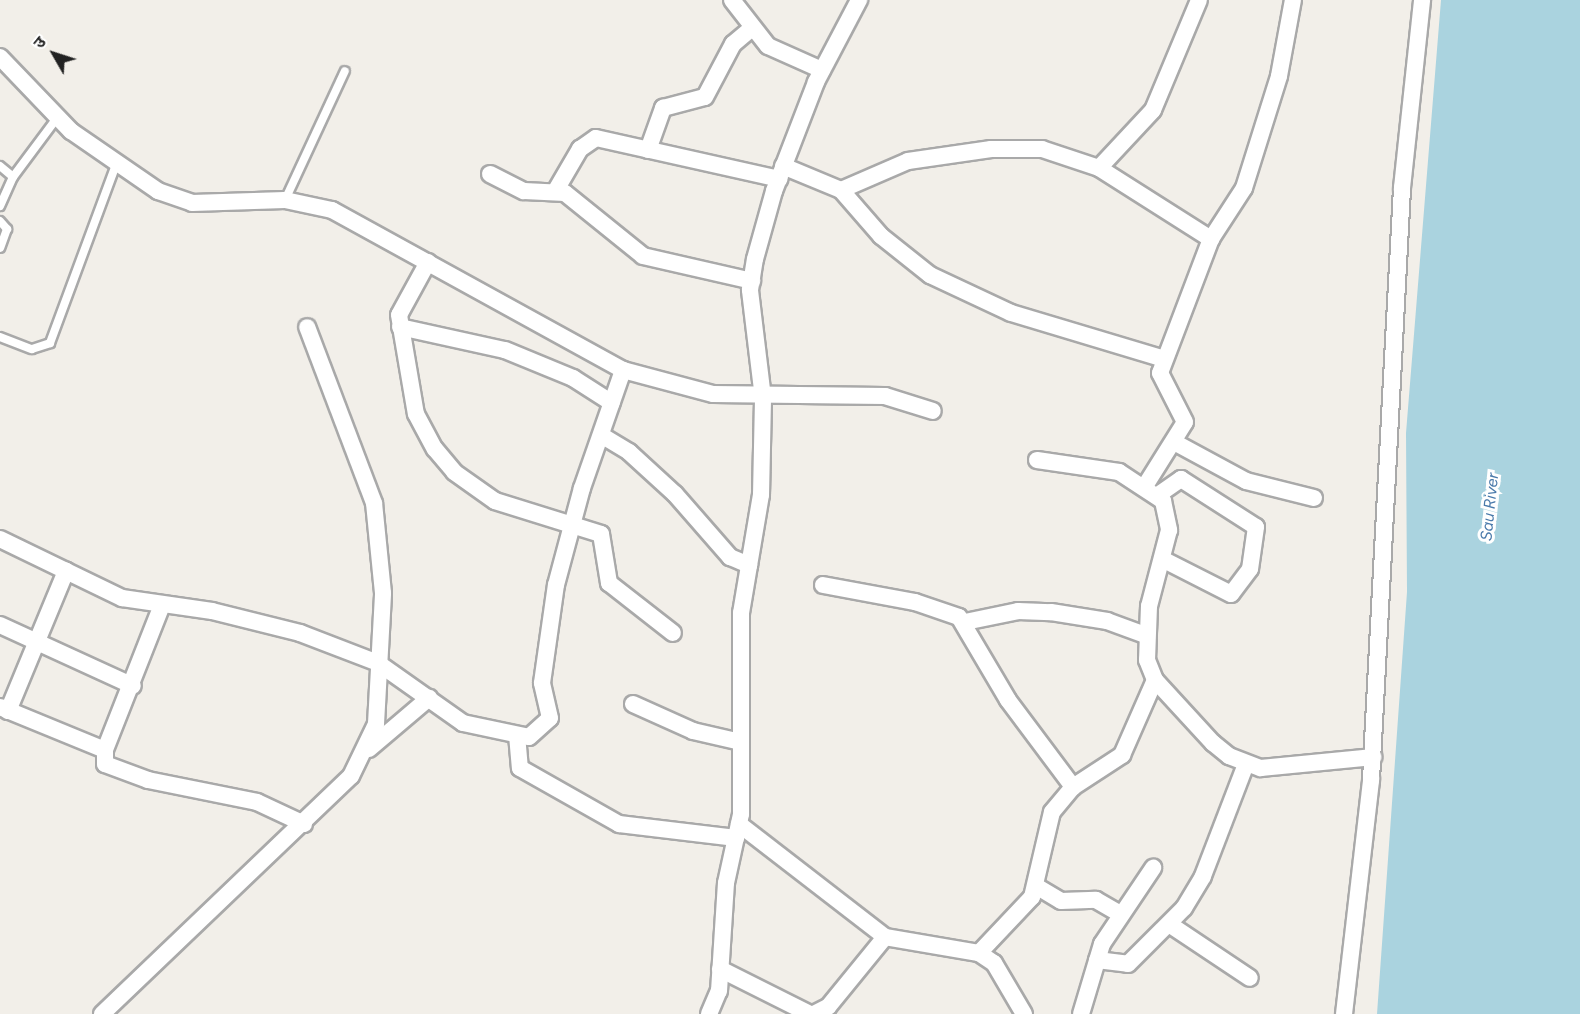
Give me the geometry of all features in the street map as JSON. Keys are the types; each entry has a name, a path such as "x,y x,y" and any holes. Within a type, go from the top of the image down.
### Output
{"street":[{"path":"732,0 768,46 822,70"},
{"path":"709,1014 720,969 737,831 741,742 741,613 761,495 763,398 752,281 781,172 822,70 859,0"},
{"path":"1099,168 1153,110 1199,0"},
{"path":"1152,491 1186,416 1160,379 1164,359 1211,239 1240,201 1280,76 1293,0"},
{"path":"1344,1014 1372,757 1402,188 1422,0"},
{"path":"648,150 663,108 705,97 733,44 752,28"},
{"path":"0,57 57,118 116,165 158,191 192,203 285,200 332,210 623,370 678,388 763,398 877,395 933,411"},
{"path":"556,190 591,138 781,172 841,190 881,236 948,284 1011,313 1164,359"},
{"path":"841,190 892,165 991,149 1042,149 1099,168 1211,239"},
{"path":"490,174 524,191 556,190 643,256 752,281"},
{"path":"428,262 401,308 400,327 416,414 454,472 495,501 601,534 609,583 673,633"},
{"path":"307,327 374,503 383,593 376,724 369,749"},
{"path":"400,327 505,350 573,378 612,403"},
{"path":"0,539 122,597 249,618 378,663 463,723 517,735 539,734 550,718 542,683 571,525 623,370"},
{"path":"601,435 630,452 675,494 730,557 749,565"},
{"path":"1174,442 1245,481 1314,498"},
{"path":"1037,460 1099,466 1152,491 1169,514 1162,559 1145,635 1155,680 1212,743 1246,764 1280,769 1372,757"},
{"path":"1152,491 1181,479 1256,527 1250,569 1231,594 1162,559"},
{"path":"66,572 37,641 4,709 105,750"},
{"path":"823,585 915,602 965,622 1018,611 1050,612 1107,621 1145,635"},
{"path":"162,605 133,686 105,750 110,770 257,802 304,824"},
{"path":"965,622 1008,700 1073,787"},
{"path":"0,625 133,686"},
{"path":"979,953 1022,912 1036,886 1052,812 1073,787 1122,755 1155,680"},
{"path":"102,1014 304,824 351,777 369,749 429,698"},
{"path":"633,704 693,731 741,742"},
{"path":"517,735 520,768 619,824 737,831 885,938 979,953 1002,970 1024,1014"},
{"path":"1097,960 1128,964 1169,924 1203,876 1246,764"},
{"path":"1081,1014 1097,960 1120,914 1153,868"},
{"path":"1036,886 1061,902 1096,900 1120,914"},
{"path":"1169,924 1250,978"},
{"path":"720,969 812,1014 828,1007 885,938"}],"lane":[{"path":"285,200 345,71"},
{"path":"0,206 13,177 57,118"},
{"path":"0,337 32,349 50,343 116,165"},
{"path":"0,166 13,177"},
{"path":"0,221 7,229 0,248"}],"water":[{"name":"Sau River","path":"1441,0 1580,0 1580,1014 1377,1014 1407,592 1406,433"}]}
